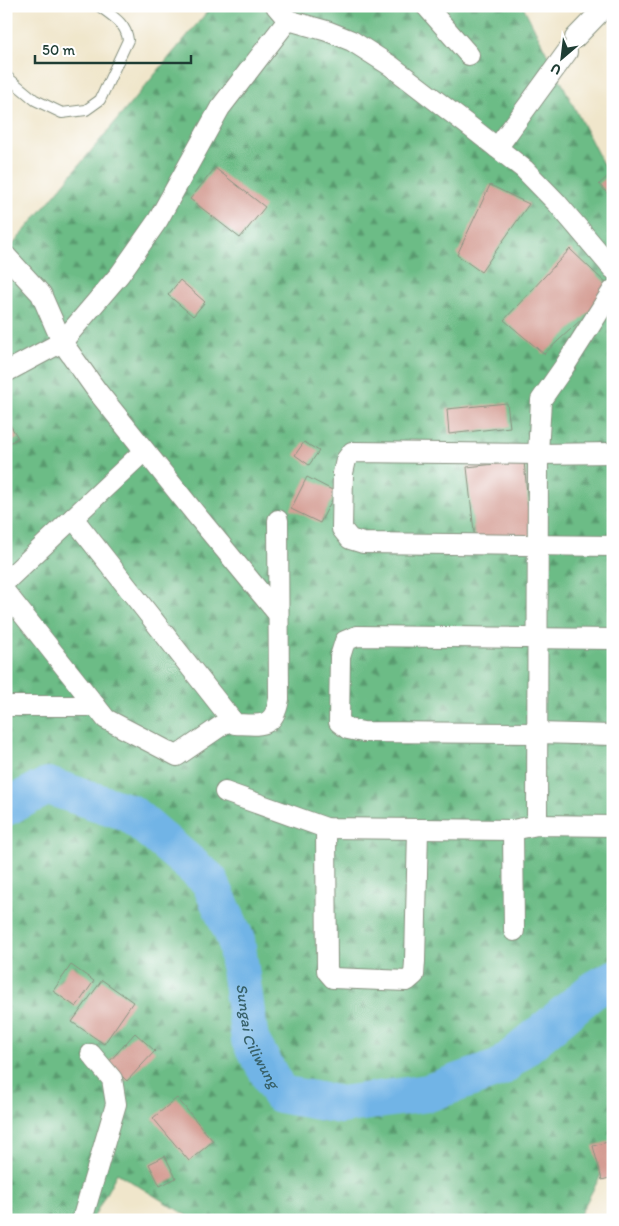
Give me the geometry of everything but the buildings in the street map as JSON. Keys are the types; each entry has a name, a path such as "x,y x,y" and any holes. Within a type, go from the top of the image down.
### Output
{"street":[{"path":"426,6 469,55"},
{"path":"498,148 571,45 606,6"},
{"path":"6,372 62,342 120,274 158,220 220,108 282,13 352,40 391,66 498,148 524,169 550,196 613,269"},
{"path":"6,256 41,294 62,342 96,391 278,614"},
{"path":"537,825 538,454 541,400 613,290"},
{"path":"6,582 144,451"},
{"path":"613,454 352,452 346,460 343,473 342,520 342,529 350,539 363,543 613,546"},
{"path":"73,518 235,724 253,725 269,722 276,715 279,699 278,520"},
{"path":"6,593 106,719 177,756 231,719"},
{"path":"613,639 357,636 345,641 340,657 339,722 348,729 363,732 613,735"},
{"path":"6,706 96,706"},
{"path":"225,792 326,828 514,830 537,825 613,826"},
{"path":"326,828 327,971 333,978 407,981 414,975 418,829"},
{"path":"514,830 514,932"},
{"path":"82,1220 116,1104 112,1079 91,1054"}],"lane":[{"path":"6,76 35,100 62,113 86,110 100,100 128,40 127,31 120,22 100,6"}],"green space":[{"path":"212,6 523,6 613,184 613,1152 577,1220 194,1220 117,1173 92,1220 6,1220 6,253"}],"waterway":[{"name":"Sungai Ciliwung","path":"6,807 48,786 130,813 209,880 236,940 250,1040 280,1094 341,1105 428,1093 500,1068 592,991 613,979"}]}
